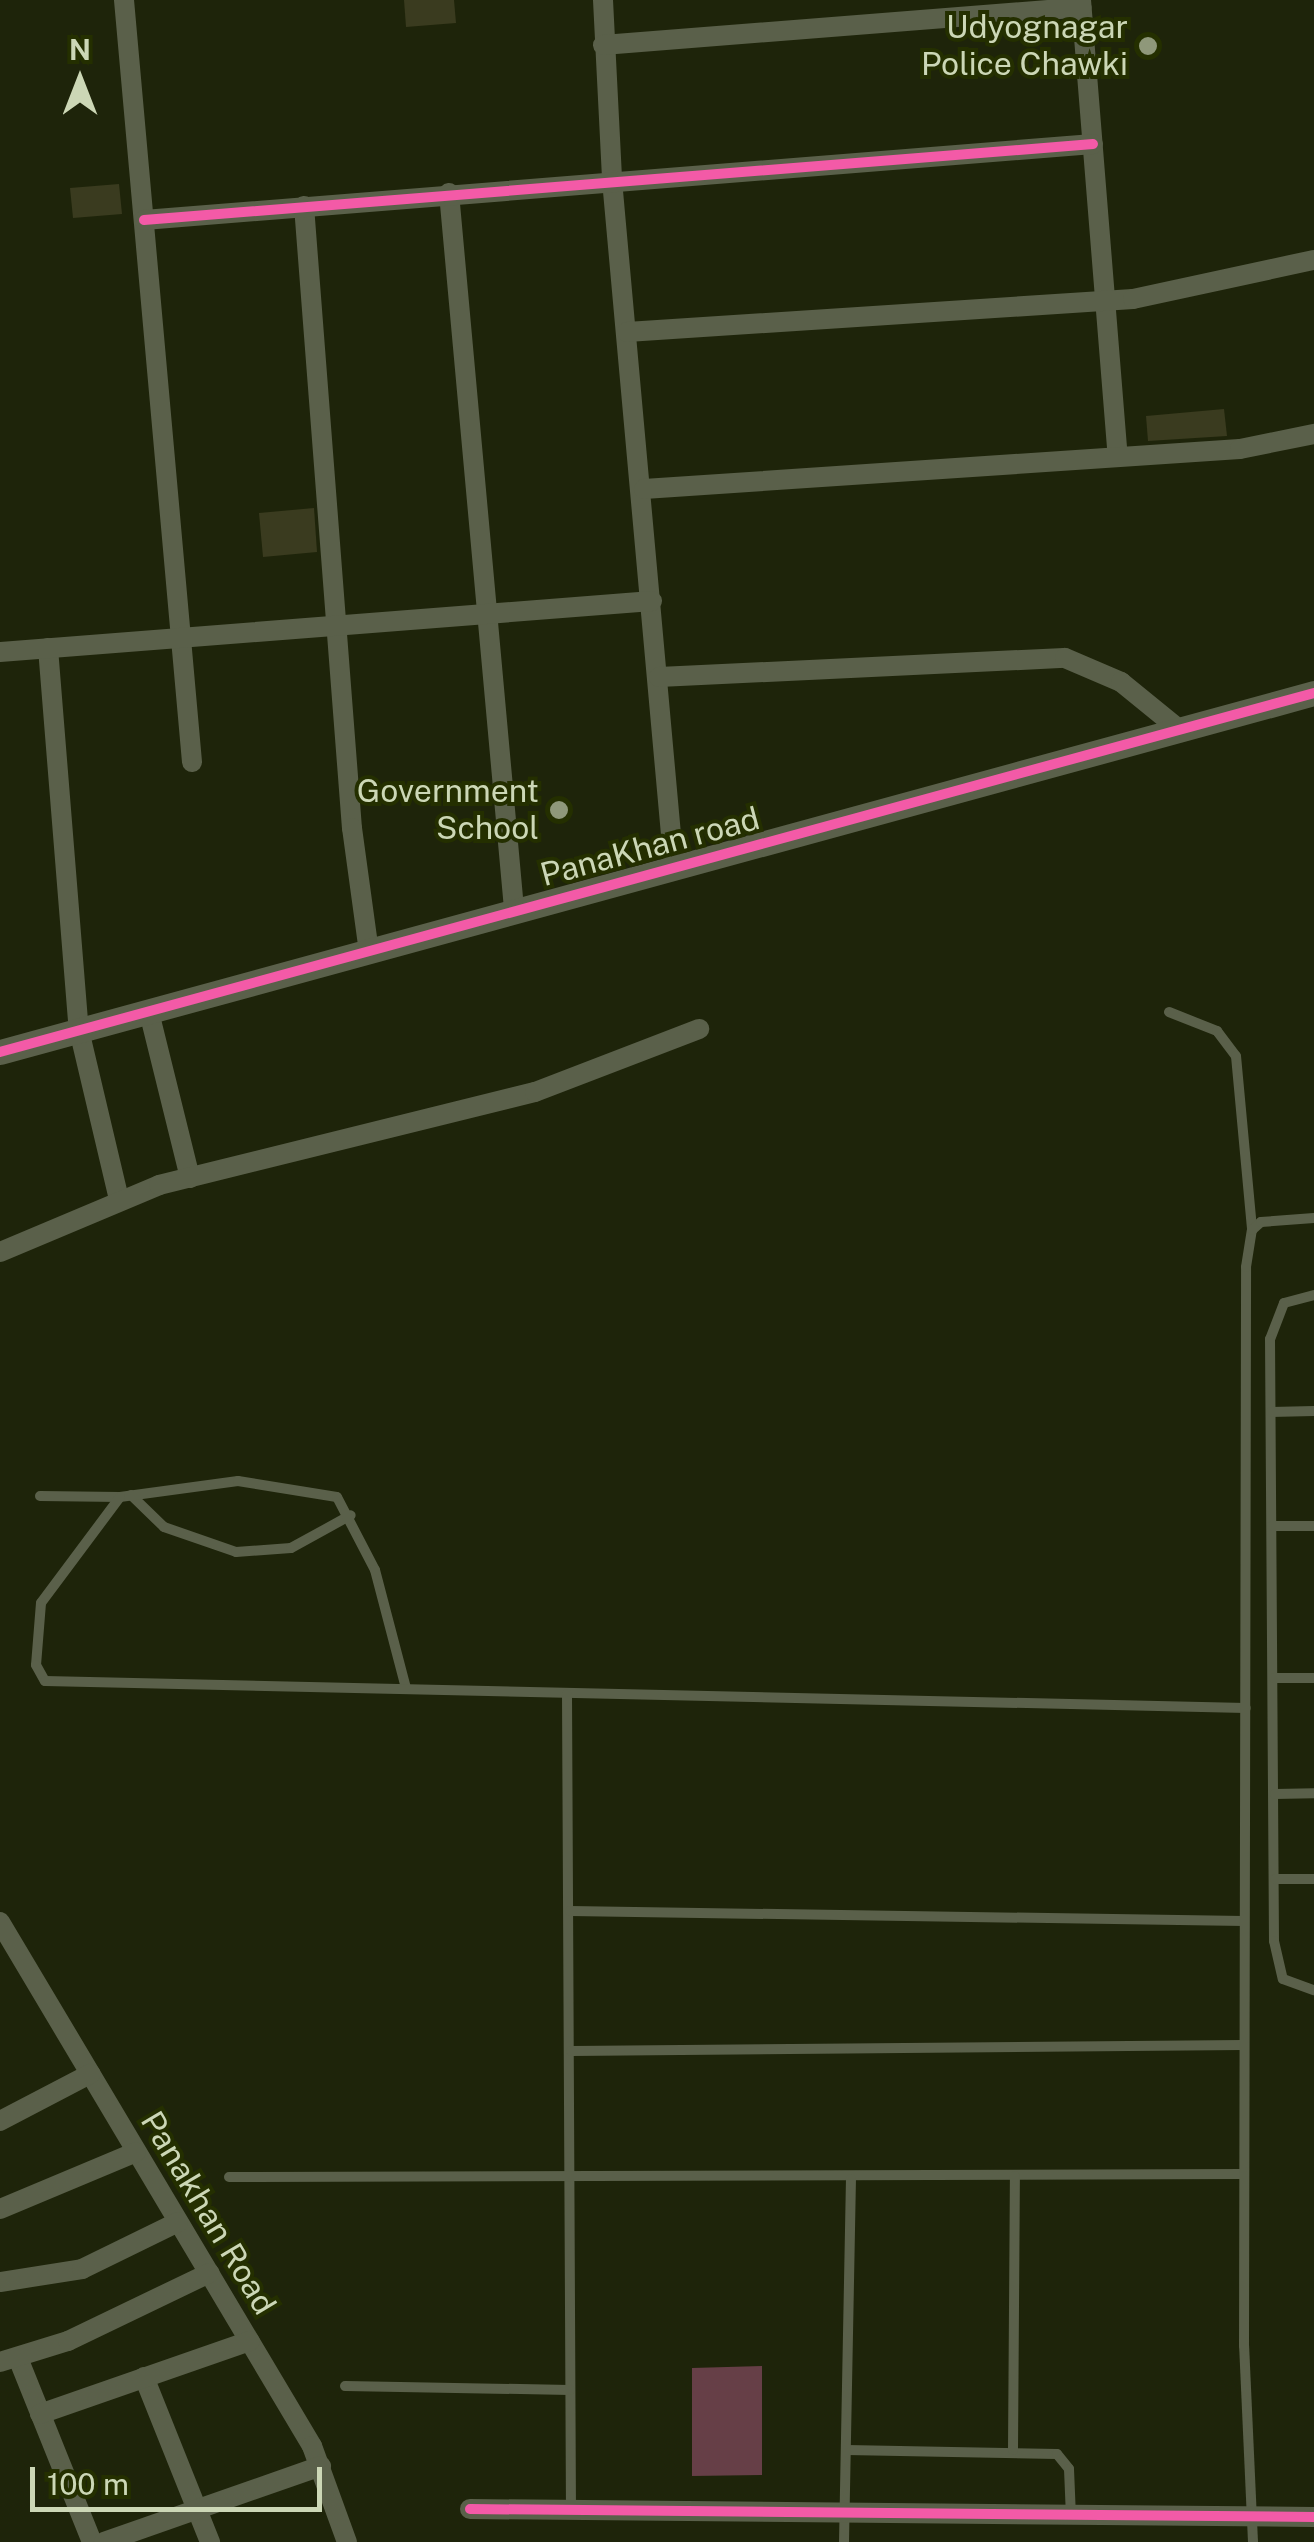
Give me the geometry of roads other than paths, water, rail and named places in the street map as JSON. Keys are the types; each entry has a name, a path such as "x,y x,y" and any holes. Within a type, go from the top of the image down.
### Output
{"street":[{"path":"124,0 192,762"},
{"path":"603,0 612,180 644,489 674,868"},
{"path":"603,45 1081,4 1118,456"},
{"path":"144,220 1093,144"},
{"path":"449,193 514,908"},
{"path":"304,206 340,627 352,828 369,952"},
{"path":"627,332 1103,301 1184,290 1314,260"},
{"path":"644,489 1240,449 1314,434"},
{"path":"0,652 652,601"},
{"path":"48,648 79,1030 120,1199"},
{"path":"658,677 1065,658 1121,682 1180,730"},
{"name":"PanaKhan road","path":"0,1052 369,952 514,908 1314,694"},
{"path":"149,1012 190,1178"},
{"path":"0,1252 120,1199 535,1092 700,1029"},
{"name":"Panakhan Road","path":"3,1934 250,2341 321,2466 347,2542"},
{"path":"0,2121 90,2074"},
{"path":"0,2210 136,2152"},
{"path":"0,2282 82,2269 178,2222"},
{"path":"92,2542 40,2414 9,2360 209,2273"},
{"path":"40,2414 250,2341"},
{"path":"144,2378 210,2542"},
{"path":"104,2542 321,2466"},
{"path":"470,2509 847,2516 1314,2517"}],"lane":[{"path":"1168,1012 1217,1031 1236,1056 1252,1230 1246,1267 1243,2045 1253,2542"},
{"path":"1252,1230 1272,1218 1314,1218"},
{"path":"1314,1296 1284,1303 1272,1323 1271,1412 1278,1967 1292,1987 1314,1990"},
{"path":"1271,1412 1314,1412"},
{"path":"40,1496 126,1496 238,1481 326,1491 351,1515 392,1623 406,1688"},
{"path":"126,1496 41,1603 36,1665 44,1681 1246,1708"},
{"path":"126,1496 164,1527 236,1552 291,1548 351,1515"},
{"path":"1272,1526 1314,1526"},
{"path":"1274,1678 1314,1678"},
{"path":"566,1694 570,2509"},
{"path":"1275,1794 1314,1794"},
{"path":"1275,1879 1314,1879"},
{"path":"570,1912 1244,1921"},
{"path":"570,2051 1243,2045"},
{"path":"229,2176 851,2178 1244,2174"},
{"path":"1013,2450 1015,2176"},
{"path":"844,2542 851,2178"},
{"path":"344,2386 570,2390"},
{"path":"847,2450 1013,2450 1064,2458 1071,2518"}],"place":[{"name":"Udyognagar Police Chawki","path":"1148,46"},
{"name":"Government School","path":"559,810"}]}
